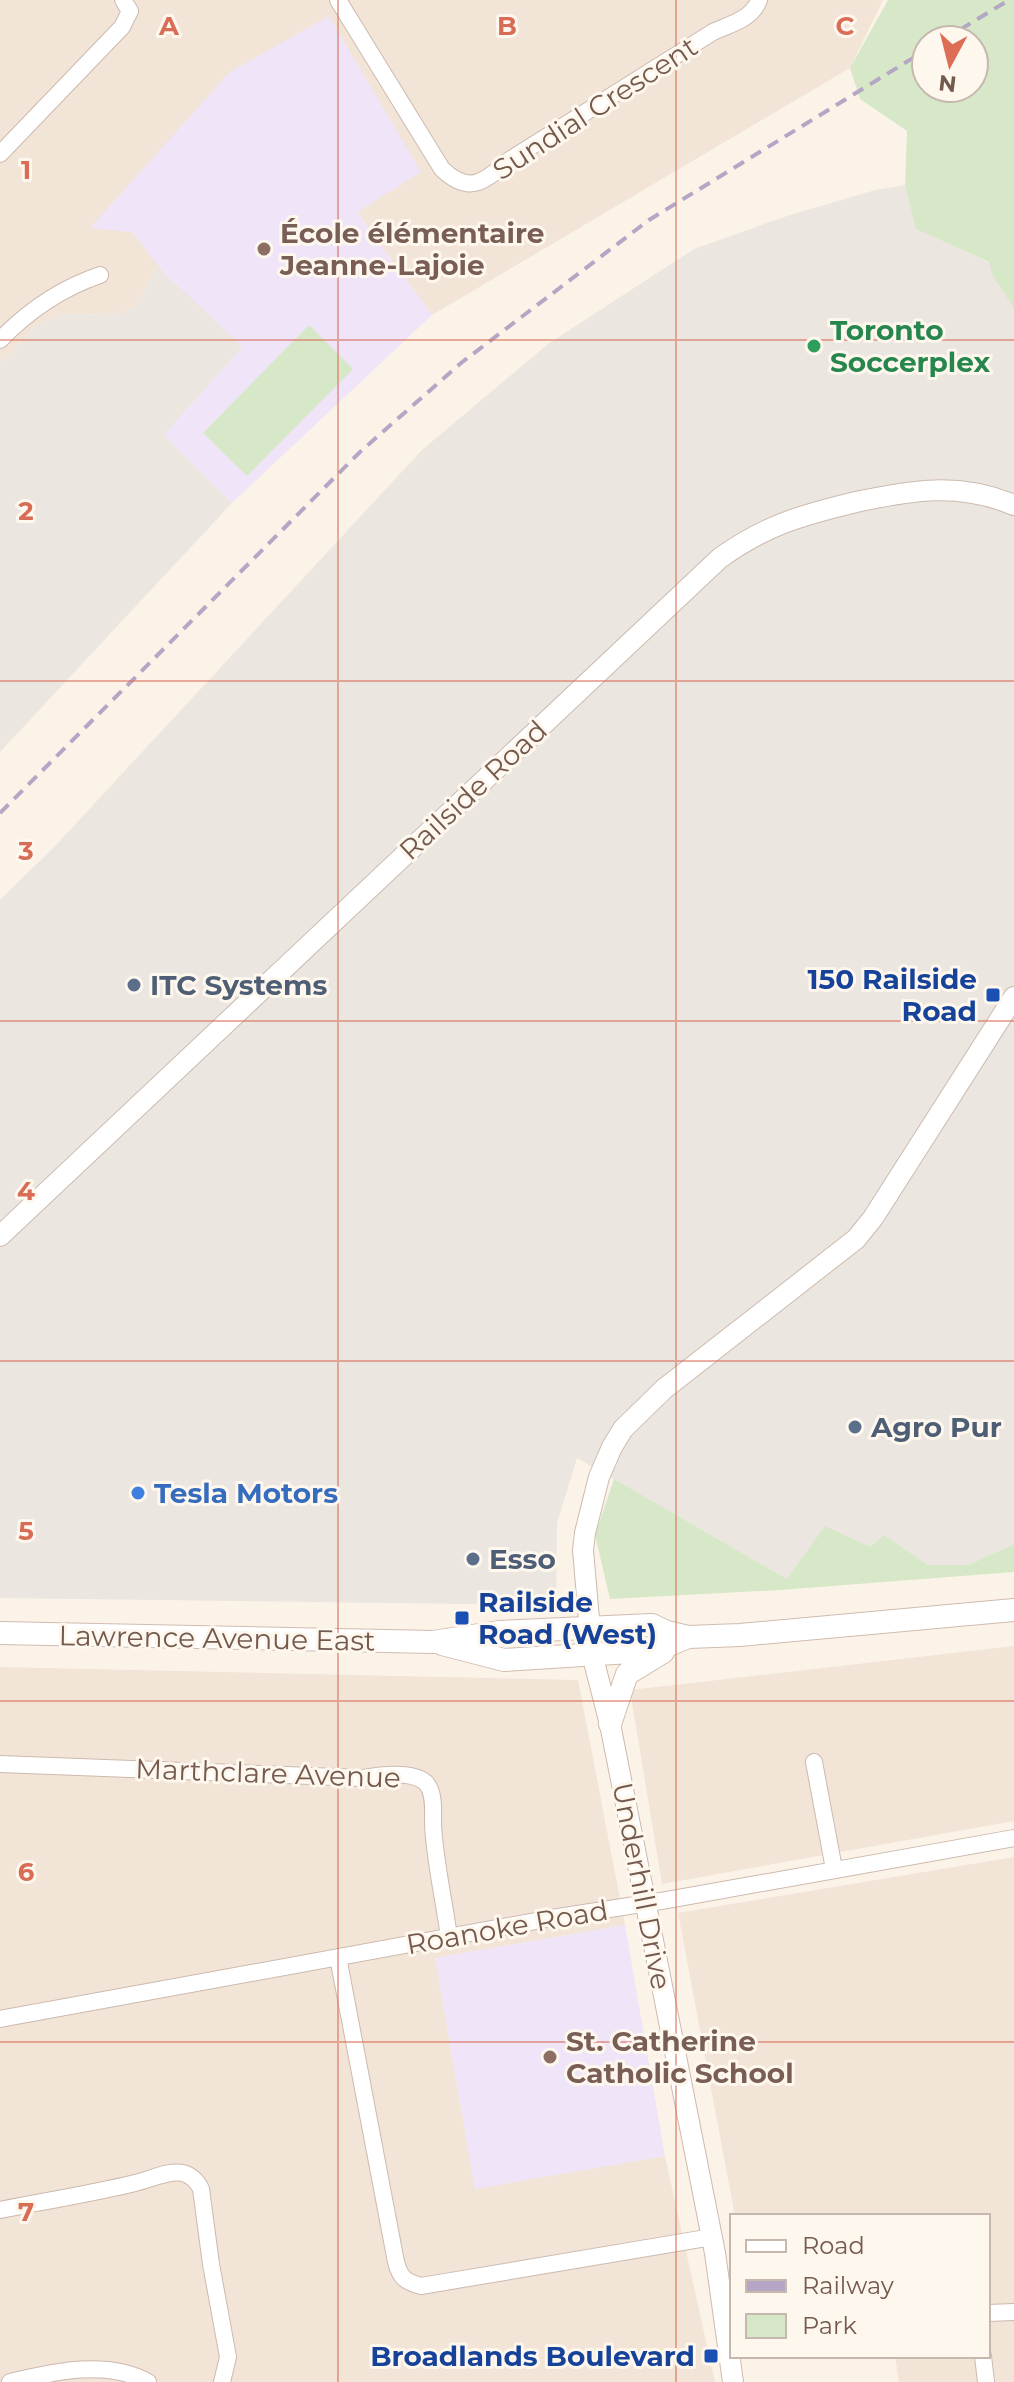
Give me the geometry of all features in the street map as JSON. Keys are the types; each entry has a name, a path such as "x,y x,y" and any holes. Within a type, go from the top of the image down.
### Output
{"main road":[{"name":"Lawrence Avenue East","path":"0,1633 433,1642 499,1632 652,1625 688,1637 900,1622 1014,1610"},
{"name":"Lawrence Avenue East","path":"433,1642 504,1660 646,1651 688,1637"},
{"path":"610,1724 627,1674 688,1637"}],"street":[{"path":"0,154 122,27 130,11 123,0"},
{"name":"Sundial Crescent","path":"338,0 442,169 452,179 465,184 478,183 491,176 508,161 757,5"},
{"path":"0,340 48,299 100,275"},
{"name":"Railside Road","path":"0,1236 720,558 748,538 805,514 905,492 962,490 1014,505"},
{"path":"589,1626 583,1550 585,1533 603,1465 623,1429 664,1389 856,1239 873,1218 1014,997"},
{"name":"Underhill Drive","path":"589,1626 592,1654 610,1724 728,2309 730,2338"},
{"path":"814,1762 834,1869"},
{"name":"Marthclare Avenue","path":"0,1764 334,1777 402,1775 422,1780 429,1787 432,1804 449,1937"},
{"name":"Roanoke Road","path":"0,2019 1014,1838"},
{"path":"338,1957 396,2262 399,2273 407,2283 421,2286 712,2237"},
{"path":"0,2210 133,2184 171,2173 181,2172 189,2176 201,2189 228,2357 222,2382"},
{"path":"990,2313 1014,2312"},
{"name":"Underhill Drive","path":"731,2358 733,2382"},
{"path":"983,2358 986,2382"},
{"path":"10,2382 103,2369 128,2373 148,2382"}],"shaded area":[{"path":"0,0 883,0 850,68 432,315 357,212 90,227 132,232 158,265 134,307 113,315 67,314 39,323 0,364"},
{"name":"École élémentaire Jeanne-Lajoie","path":"329,16 421,172 357,212 432,315 232,503 164,435 243,347 164,273 132,232 90,228 230,72"},
{"path":"905,185 917,229 1014,274 1014,1544 968,1565 928,1565 884,1536 871,1547 787,1579 577,1458 557,1523 556,1603 0,1598 0,900 56,845 422,450 548,344 694,249 787,216 875,190"},
{"path":"158,265 243,347 164,435 232,503 0,752 0,364 39,323 67,314 113,315 134,307"},
{"path":"1014,1646 1014,1821 662,1884 630,1690"},
{"path":"0,1667 578,1680 625,1925 435,1958 475,2188 665,2156 715,2382 0,2382"},
{"path":"1014,1857 1014,2382 899,2382 895,2358 990,2358 990,2214 735,2214 678,1913"},
{"name":"St. Catherine Catholic School","path":"625,1925 665,2156 475,2189 435,1958"}],"green space":[{"path":"888,0 1014,0 1014,308 993,276 989,262 916,229 905,185 907,131 860,99 850,68"},
{"path":"309,325 353,369 247,476 203,433"},
{"path":"614,1479 787,1579 825,1526 870,1547 884,1535 928,1565 968,1565 1014,1544 1014,1572 610,1599 595,1535"}],"railway":[{"path":"969,24 1009,0"},
{"path":"0,813 360,452 461,363 649,220 910,60"}],"place":[{"name":"École élémentaire Jeanne-Lajoie","path":"264,249"},
{"name":"Toronto Soccerplex","path":"814,346"},
{"name":"ITC Systems","path":"134,985"},
{"name":"150 Railside Road","path":"993,995"},
{"name":"Agro Pur","path":"855,1427"},
{"name":"Tesla Motors","path":"138,1493"},
{"name":"Esso","path":"473,1559"},
{"name":"Railside Road (West)","path":"462,1618"},
{"name":"St. Catherine Catholic School","path":"550,2057"},
{"name":"Broadlands Boulevard","path":"711,2356"}]}
